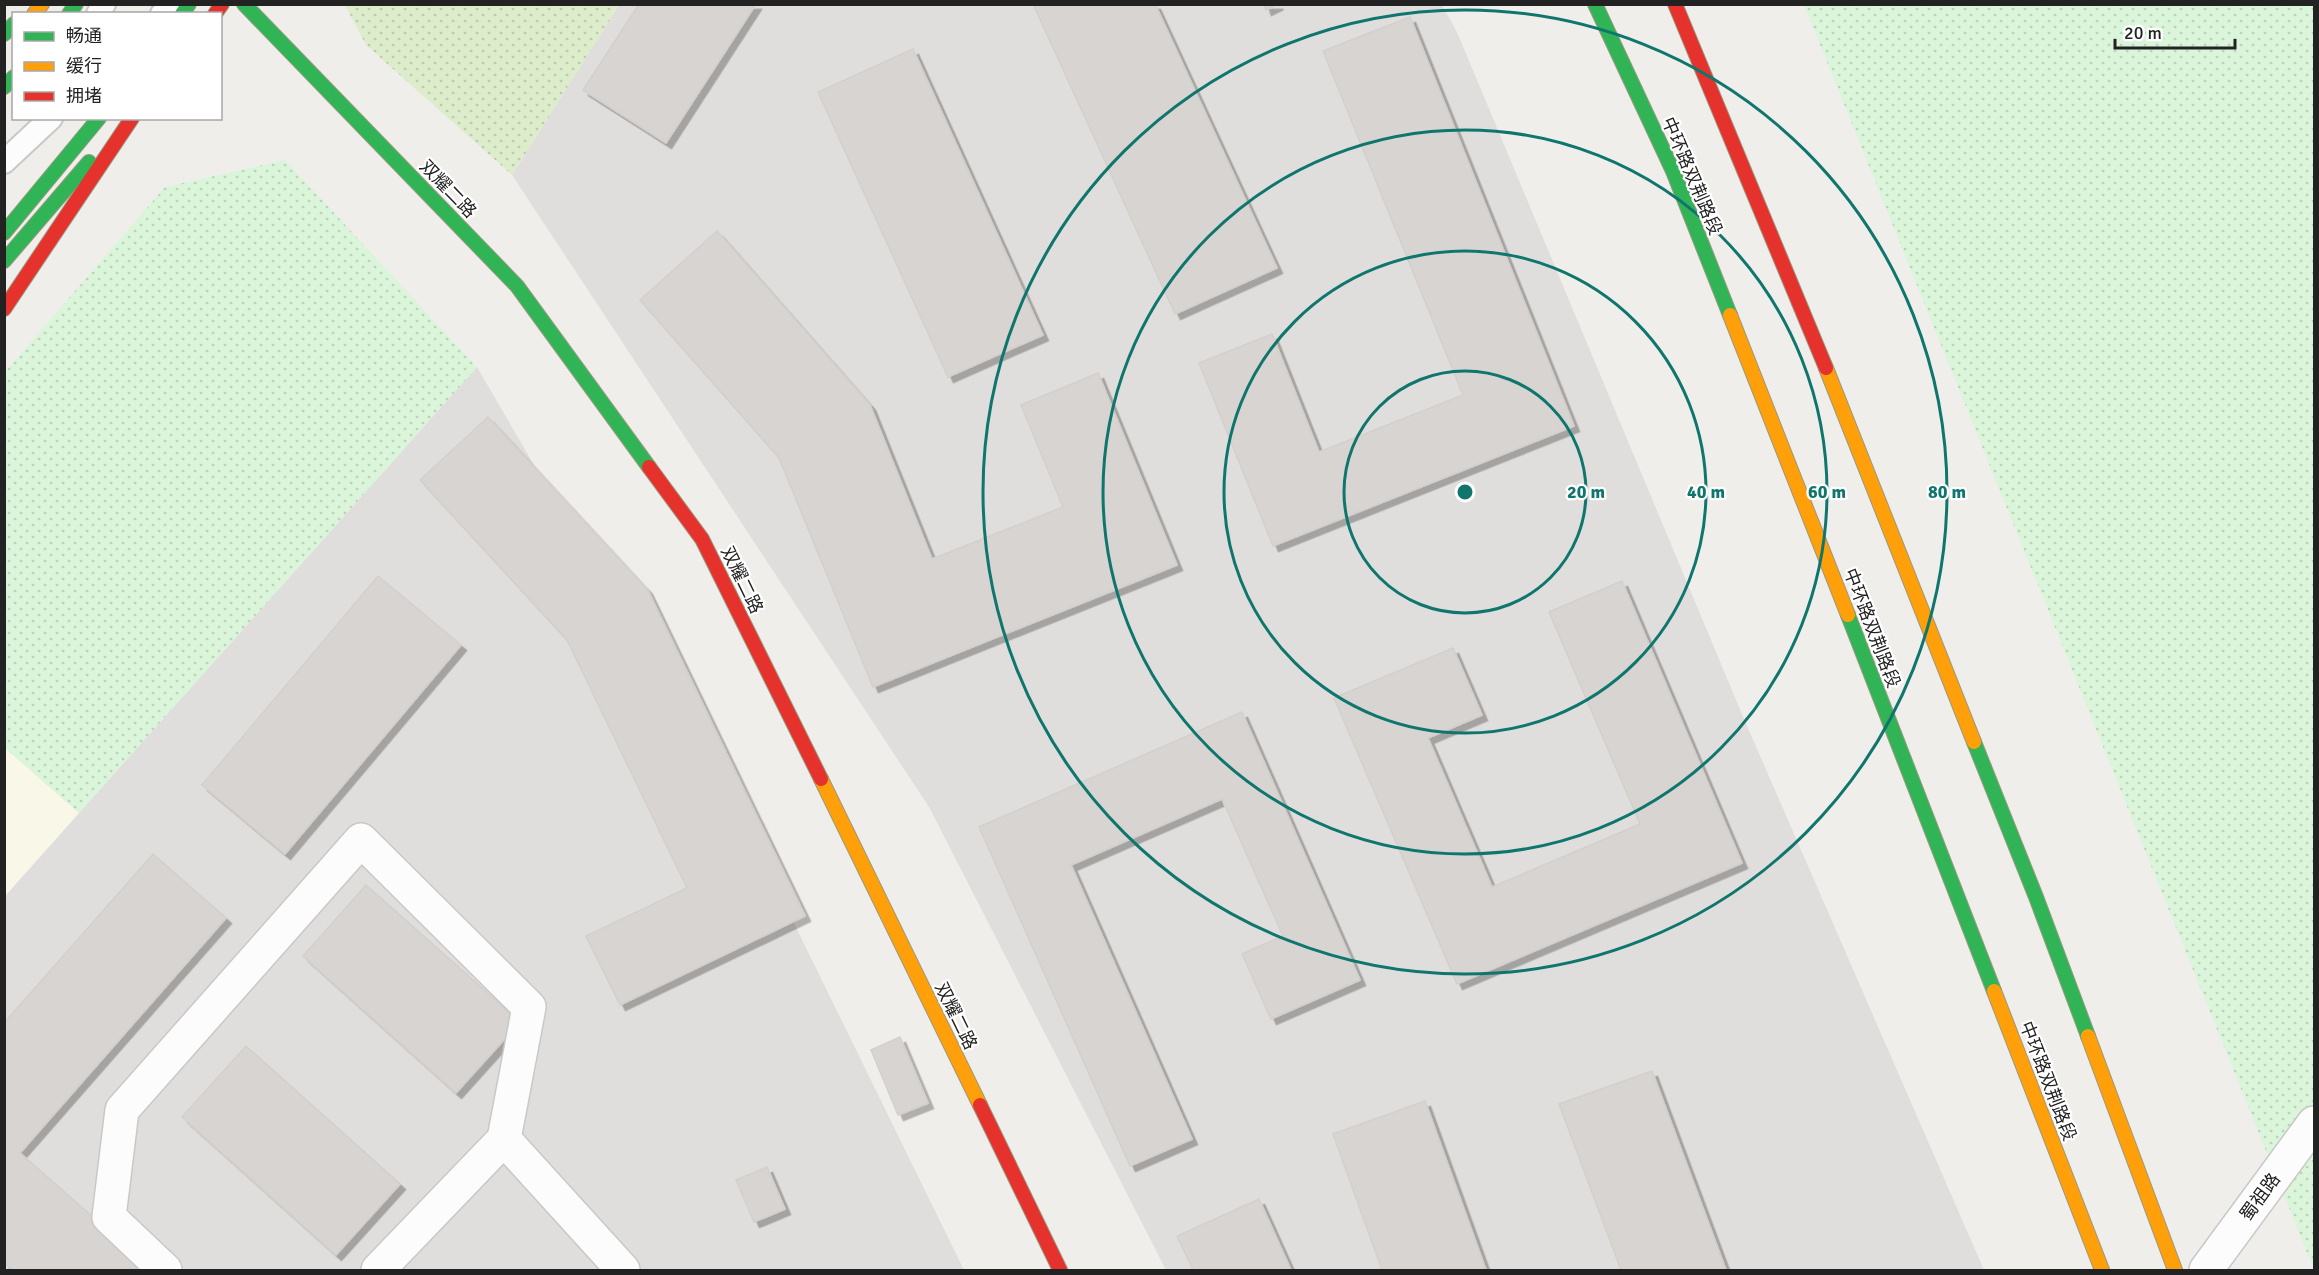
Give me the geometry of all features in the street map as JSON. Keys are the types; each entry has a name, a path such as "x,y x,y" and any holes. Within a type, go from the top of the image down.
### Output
{"main road":[{"name":"双耀二路","path":"244,4 517,286 702,539 1060,1270"},
{"name":"中环路双荆路段","path":"1595,4 1673,171 1865,657 2102,1270"},
{"path":"1675,4 1800,303 2031,886 2175,1270"},
{"path":"4,233 97,120"},
{"path":"4,261 124,120"},
{"path":"4,309 131,120"}],"street":[{"path":"165,1270 109,1217 122,1110 361,840 529,1007 504,1139 378,1270"},
{"name":"蜀祖路","path":"2206,1270 2314,1123"},
{"path":"504,1139 622,1270"}],"lane":[{"path":"4,153 26,120"},
{"path":"4,162 49,120"}],"shaded area":[{"path":"619,5 1442,5 1457,32 1744,719 1984,1270 1166,1270 929,807 512,175"},
{"path":"477,367 760,854 964,1270 5,1270 5,896"},
{"path":"5,748 79,813 5,896"}],"green space":[{"path":"345,5 619,5 512,175 366,45"},
{"path":"1804,5 2314,5 2314,1270"},
{"path":"285,160 477,367 79,813 5,748 5,372 165,187"}],"building":[{"path":"639,4 756,4 666,143 583,90"},
{"path":"1033,4 1155,4 1277,268 1175,314"},
{"path":"1264,4 1278,4 1266,10"},
{"path":"1410,17 1574,426 1273,546 1199,363 1272,334 1319,452 1463,395 1323,51"},
{"path":"913,49 1043,335 948,377 818,92"},
{"path":"717,231 870,405 932,559 1063,507 1021,405 1098,373 1177,565 873,687 779,458 640,300"},
{"path":"488,417 647,589 805,916 620,1005 586,936 687,888 567,640 420,480"},
{"path":"378,576 461,645 285,854 202,785"},
{"path":"1622,581 1742,863 1457,984 1334,698 1453,648 1482,715 1428,738 1492,887 1640,824 1549,612"},
{"path":"1242,712 1360,980 1271,1019 1242,954 1283,936 1222,799 1071,865 1192,1139 1130,1166 979,827"},
{"path":"153,854 226,918 20,1153 153,1270 13,1270 4,1263 4,1023"},
{"path":"366,885 520,1022 456,1093 303,956"},
{"path":"900,1037 928,1103 898,1115 871,1050"},
{"path":"246,1046 400,1184 336,1255 182,1117"},
{"path":"1652,1071 1726,1270 1621,1270 1559,1104"},
{"path":"1425,1101 1486,1270 1382,1270 1333,1134"},
{"path":"767,1167 785,1209 754,1222 736,1180"},
{"path":"1259,1199 1291,1270 1193,1270 1177,1236"}],"traffic: fast":[{"path":"70,12 76,4"},
{"path":"183,12 189,4"},
{"path":"244,4 517,286 649,467"},
{"path":"1595,4 1673,171 1730,315"},
{"path":"4,34 12,26"},
{"path":"4,87 12,79"},
{"path":"4,233 97,120"},
{"path":"4,261 89,162"},
{"path":"1848,615 1994,991"},
{"path":"1974,742 2088,1036"}],"traffic: slow":[{"path":"36,12 42,4"},
{"path":"1730,315 1848,615"},
{"path":"1826,368 1974,742"},
{"path":"821,779 980,1105"},
{"path":"1994,991 2102,1270"},
{"path":"2088,1036 2175,1270"}],"traffic: jam":[{"path":"216,12 222,4"},
{"path":"1675,4 1826,368"},
{"path":"4,309 131,120"},
{"path":"649,467 702,539 821,779"},
{"path":"980,1105 1060,1270"}]}
